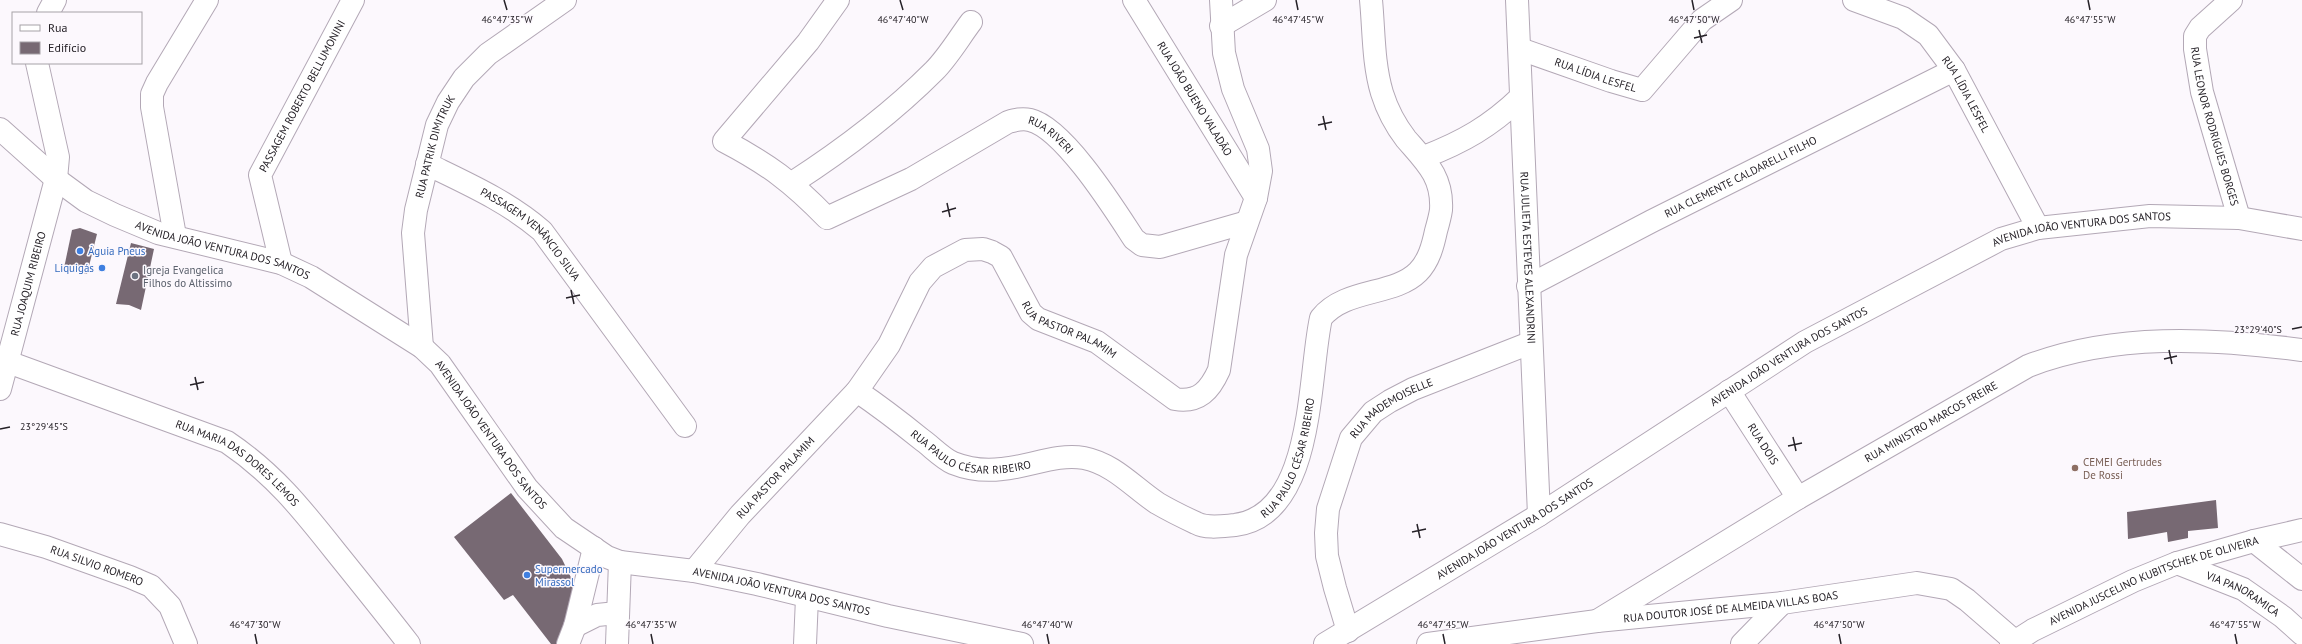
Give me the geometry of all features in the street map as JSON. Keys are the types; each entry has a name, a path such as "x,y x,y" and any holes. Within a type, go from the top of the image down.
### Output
{"street":[{"path":"49,12 55,0"},
{"path":"175,236 154,122 152,94 157,83 207,0"},
{"name":"PASSAGEM ROBERTO BELLUMONINI","path":"281,263 260,175 353,0"},
{"name":"RUA PATRIK DIMITRUK","path":"422,348 413,233 416,210 426,164 437,125 448,102 464,78 488,54 566,0"},
{"path":"838,0 808,42 724,141 772,168 792,183 818,166 867,129 934,70 970,22"},
{"name":"RUA JOÃO BUENO VALADÃO","path":"1134,0 1256,198"},
{"name":"RUA PASTOR PALAMIM","path":"694,571 740,514 857,391 889,344 920,282 933,267 965,250 983,249 1001,257 1031,313 1038,319 1097,342 1175,399 1186,401 1194,399 1212,386 1219,370 1229,292 1236,255 1256,198 1261,171 1258,149 1233,89 1224,53 1221,26 1221,0"},
{"path":"1221,26 1265,0"},
{"name":"RUA PAULO CÉSAR RIBEIRO","path":"857,391 952,463 973,469 995,470 1015,468 1064,457 1084,458 1119,473 1157,502 1198,525 1218,527 1244,524 1263,514 1279,499 1292,479 1301,449 1309,410 1321,318 1328,309 1338,303 1403,282 1418,272 1425,262 1433,244 1441,210 1435,173 1424,157 1406,138 1393,119 1382,94 1376,61 1371,0"},
{"name":"RUA JULIETA ESTEVES ALEXANDRINI","path":"1517,0 1530,343 1539,515"},
{"name":"RUA LÍDIA LESFEL","path":"1520,49 1610,81 1642,90 1702,20 1731,0"},
{"name":"RUA LÍDIA LESFEL","path":"1854,0 1903,18 1928,35 1954,70 2038,228"},
{"name":"RUA LEONOR RODRIGUES BORGES","path":"2231,0 2200,28 2196,36 2195,49 2202,92 2239,218"},
{"name":"RUA JOAQUIM RIBEIRO","path":"0,389 56,179 58,157 37,64"},
{"name":"RUA CLEMENTE CALDARELLI FILHO","path":"1528,286 1652,220 1954,70"},
{"path":"1424,157 1455,145 1480,130 1500,117 1521,97"},
{"name":"RUA RIVERI","path":"792,183 826,218 911,179 1008,122 1020,119 1030,120 1040,124 1065,145 1099,186 1134,239 1142,245 1160,247 1247,222"},
{"name":"AVENIDA JOÃO VENTURA DOS SANTOS","path":"0,129 56,179 86,201 114,215 158,233 281,263 311,277 422,348 440,364 527,488 564,528 594,548 620,562 694,571 757,584 807,598 1022,644"},
{"name":"PASSAGEM VENÂNCIO SILVA","path":"426,164 492,196 520,212 542,231 685,426"},
{"name":"AVENIDA JOÃO VENTURA DOS SANTOS","path":"1325,644 1539,515 1805,342 2001,239 2038,228 2150,216 2239,218 2302,229"},
{"name":"RUA MINISTRO MARCOS FREIRE","path":"1597,621 1798,498 2028,366 2057,354 2115,345 2187,341 2245,342 2302,350"},
{"name":"RUA MADEMOISELLE","path":"1348,630 1333,581 1328,556 1326,533 1331,497 1351,438 1373,412 1414,388 1530,343"},
{"name":"RUA MARIA DAS DORES LEMOS","path":"8,362 227,442 252,458 277,481 305,512 410,644"},
{"name":"RUA DOIS","path":"1729,391 1798,498"},
{"name":"AVENIDA JUSCELINO KUBITSCHEK DE OLIVEIRA","path":"2014,643 2033,630 2126,585 2177,563 2254,541 2302,530"},
{"name":"RUA SILVIO ROMERO","path":"0,534 53,549 151,586 170,606 186,644"},
{"path":"2254,541 2302,579"},
{"path":"571,635 594,548"},
{"path":"617,644 620,562"},
{"name":"VIA PANORAMICA","path":"2177,563 2243,589 2282,617 2302,634"},
{"name":"RUA DOUTOR JOSÉ DE ALMEIDA VILLAS BOAS","path":"1428,644 1597,621 1782,603 1917,583 1937,585 1952,589 1968,600 2014,643"},
{"path":"805,644 807,598"},
{"path":"1742,644 1782,603"},
{"path":"571,635 597,615 617,613"}],"building":[{"name":"Águia Pneus","path":"80,228 97,234 87,274 64,268 72,230"},
{"name":"Igreja Evangelica Filhos do Altissimo","path":"131,243 154,249 141,310 129,305 116,304"},
{"name":"Supermercado Mirassol","path":"511,493 562,559 577,590 556,644 551,644 513,595 504,600 454,537"},
{"path":"2216,500 2218,528 2188,531 2188,538 2168,542 2167,532 2128,539 2127,512"}],"place":[{"name":"Águia Pneus","path":"80,251"},
{"name":"Liquigás","path":"102,268"},
{"name":"Igreja Evangelica Filhos do Altissimo","path":"135,276"},
{"name":"CEMEI Gertrudes De Rossi","path":"2075,468"},
{"name":"Supermercado Mirassol","path":"527,575"}]}
